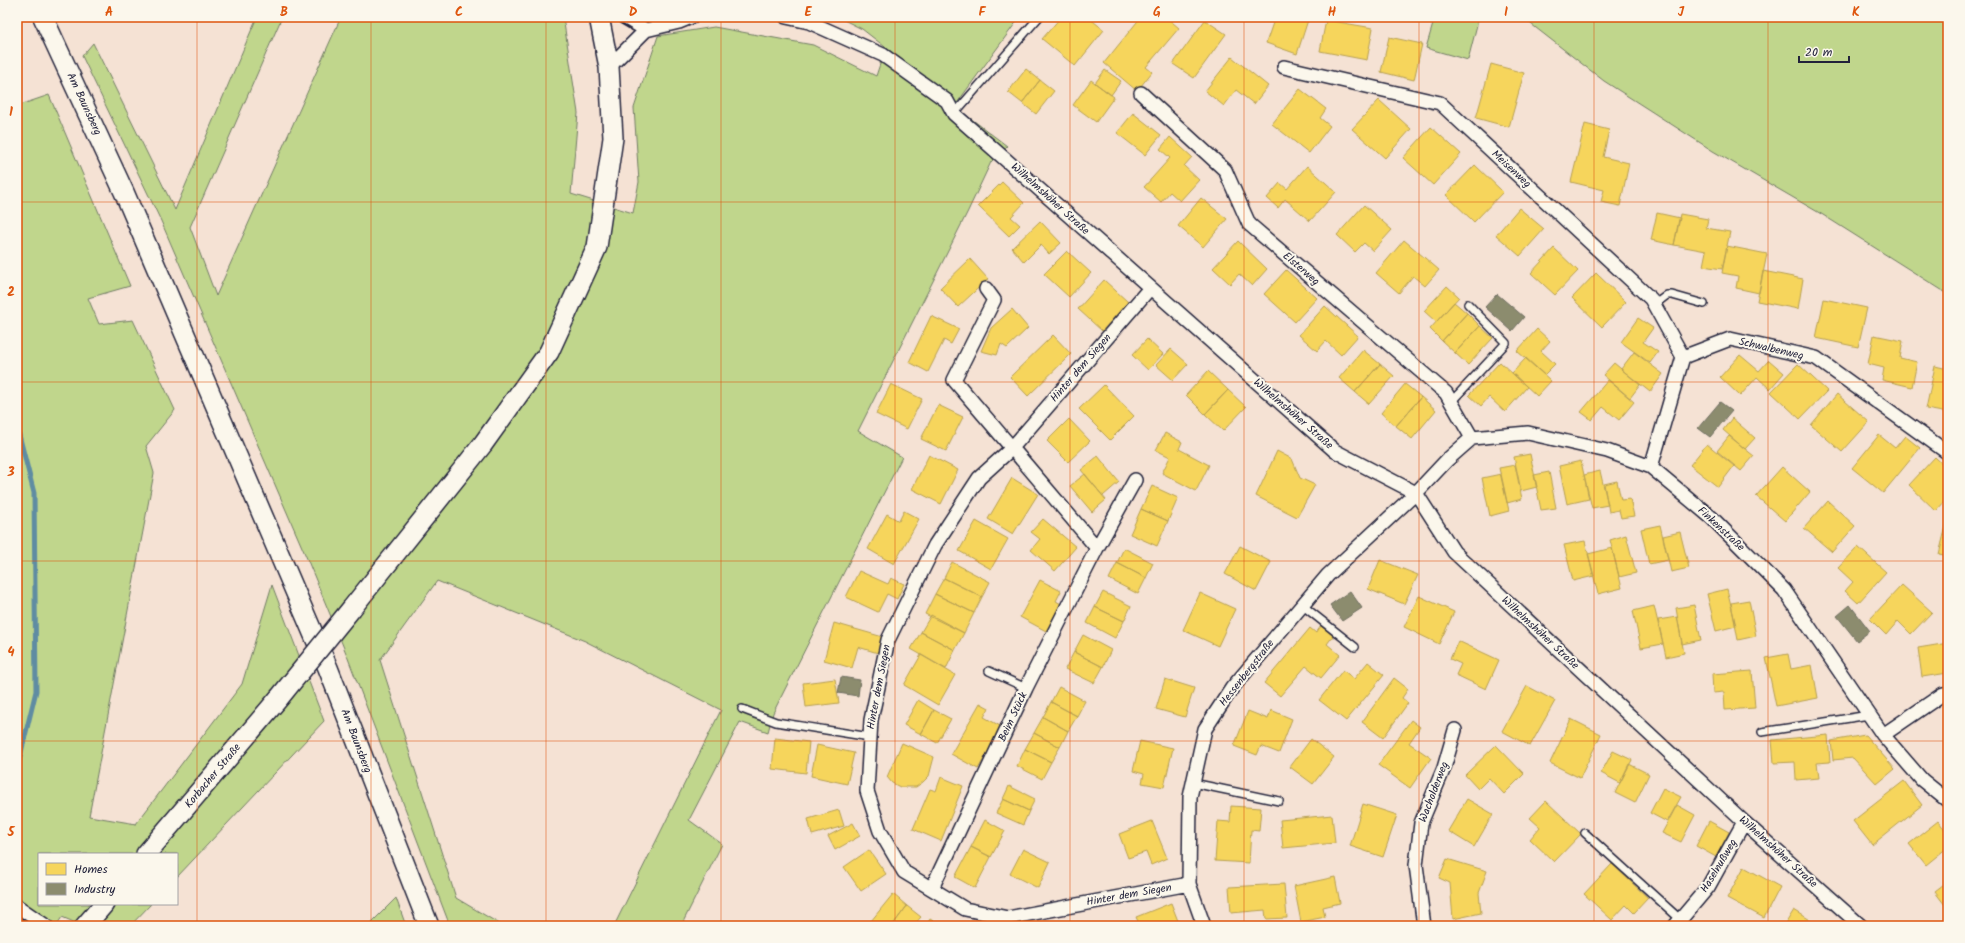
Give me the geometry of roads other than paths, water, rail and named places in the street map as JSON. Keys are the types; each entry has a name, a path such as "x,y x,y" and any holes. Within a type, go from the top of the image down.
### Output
{"street":[{"name":"Am Baunsberg","path":"43,17 124,192 281,557 328,668 429,926"},
{"name":"Korbacher Straße","path":"147,853 279,698 352,608 483,444 549,352 597,247 613,138 609,67 599,17"},
{"path":"624,17 646,30"},
{"path":"609,67 646,30 679,22 691,17"},
{"name":"Wilhelmshöher Straße","path":"786,17 809,22 883,55 947,101 954,114 1335,451 1416,493 1454,552 1744,822 1861,926"},
{"name":"Meisenweg","path":"1284,67 1440,103 1651,299 1683,357"},
{"name":"Elsterweg","path":"1141,93 1225,170 1249,224 1446,393 1472,438"},
{"name":"Hinter dem Siegen","path":"1150,288 1011,449 979,478 935,545 888,640 871,720 867,791 880,832 904,872 965,908 1008,918 1189,884"},
{"path":"986,289 994,300 954,380 1011,449 1097,548"},
{"name":"Schwalbenweg","path":"1683,357 1730,339 1816,358 1948,454"},
{"path":"1651,467 1683,357"},
{"name":"Finkenstraße","path":"1472,438 1528,434 1607,451 1651,467 1712,518 1784,590 1883,735 1922,780 1948,801"},
{"path":"1416,493 1447,460 1472,438"},
{"name":"Beim Stück","path":"932,888 1026,688 1097,548 1135,480"},
{"name":"Hessenbergstraße","path":"1204,926 1189,884 1190,797 1205,729 1232,688 1328,575 1416,493"},
{"path":"1883,735 1943,694 1948,693"},
{"name":"Wacholderweg","path":"1424,926 1416,865 1421,823 1444,768 1455,730"},
{"name":"Haselnußweg","path":"1678,923 1708,887 1744,822"},
{"path":"86,926 103,905"},
{"path":"17,906 46,926"}],"lane":[{"path":"954,114 1039,17"},
{"path":"1654,304 1666,295 1680,296 1704,304"},
{"path":"1451,402 1506,343 1468,304"},
{"path":"1302,605 1355,647"},
{"path":"989,671 1026,688"},
{"path":"742,709 776,722 870,737"},
{"path":"1762,732 1869,715"},
{"path":"1193,783 1279,801"},
{"path":"1585,833 1678,923"}],"waterway":[{"path":"17,427 34,493 36,691 17,769"}]}
